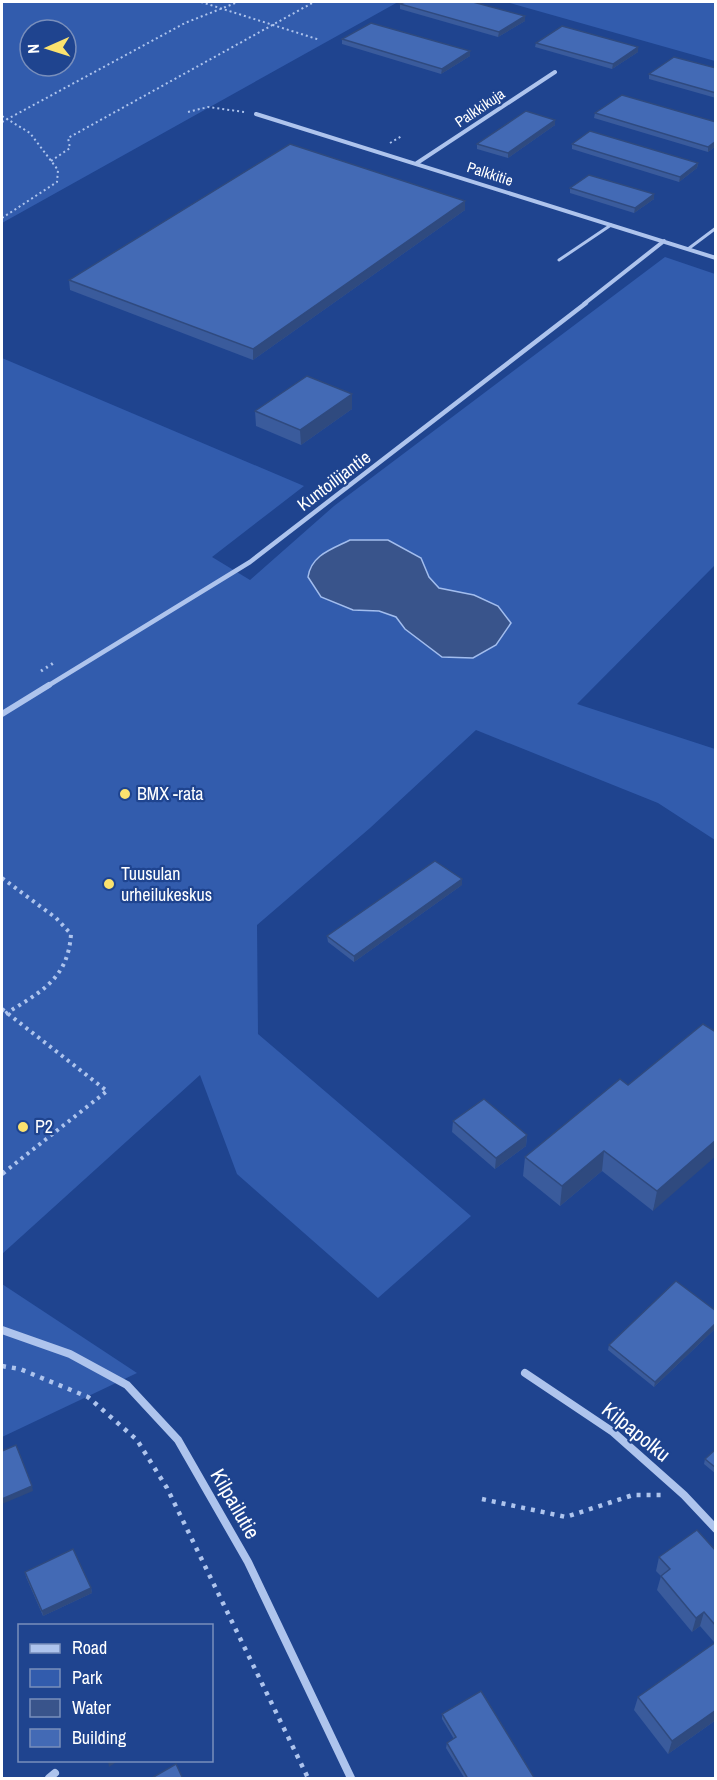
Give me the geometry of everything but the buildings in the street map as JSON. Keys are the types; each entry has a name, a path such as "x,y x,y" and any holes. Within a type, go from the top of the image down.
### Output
{"street":[{"name":"Palkkikuja","path":"417,163 555,72"},
{"name":"Palkkitie","path":"256,114 716,258"},
{"name":"Kuntoilijantie","path":"3,711 250,562 500,371 664,241"},
{"name":"Kilpailutie","path":"2,1330 70,1354 127,1385 178,1440 248,1562 351,1779"},
{"name":"Kilpapolku","path":"525,1374 613,1432 684,1495 716,1529"}],"lane":[{"path":"559,260 611,225"},
{"path":"688,249 716,228"}],"path":[{"path":"201,2 320,40"},
{"path":"3,121 184,23 238,2"},
{"path":"51,161 70,148 68,138 314,2"},
{"path":"188,112 208,107 256,114"},
{"path":"2,116 3,121"},
{"path":"2,218 57,182 58,170 30,133 3,121"},
{"path":"38,672 58,661"},
{"path":"2,878 56,918 71,934 72,952 52,984 4,1015"},
{"path":"2,1009 4,1015 107,1091 2,1174"},
{"path":"2,1366 20,1369 88,1397 137,1440 167,1488 308,1779"},
{"path":"482,1499 566,1517 633,1495 684,1495"}],"green space":[{"path":"2,2 398,2 2,223"},
{"path":"506,2 715,2 715,61"},
{"path":"665,257 715,274 715,565 577,704 715,749 715,840 658,803 476,730 370,828 257,925 258,1034 471,1216 378,1298 237,1174 200,1075 2,1254 2,358 304,486 212,557 250,580 334,506","holes":["421,558 429,577 439,589 474,595 498,606 511,623 405,629 396,617 379,611"]},
{"path":"2,1284 137,1373 2,1437"}],"water":[{"path":"350,540 388,540 421,558 429,577 439,588 474,595 498,606 511,623 496,645 473,658 442,657 405,629 396,617 379,611 353,610 321,597 308,577 313,563 323,554"}],"place":[{"name":"BMX -rata","path":"125,794"},
{"name":"Tuusulan urheilukeskus","path":"109,884"},
{"name":"P2","path":"23,1127"}]}
